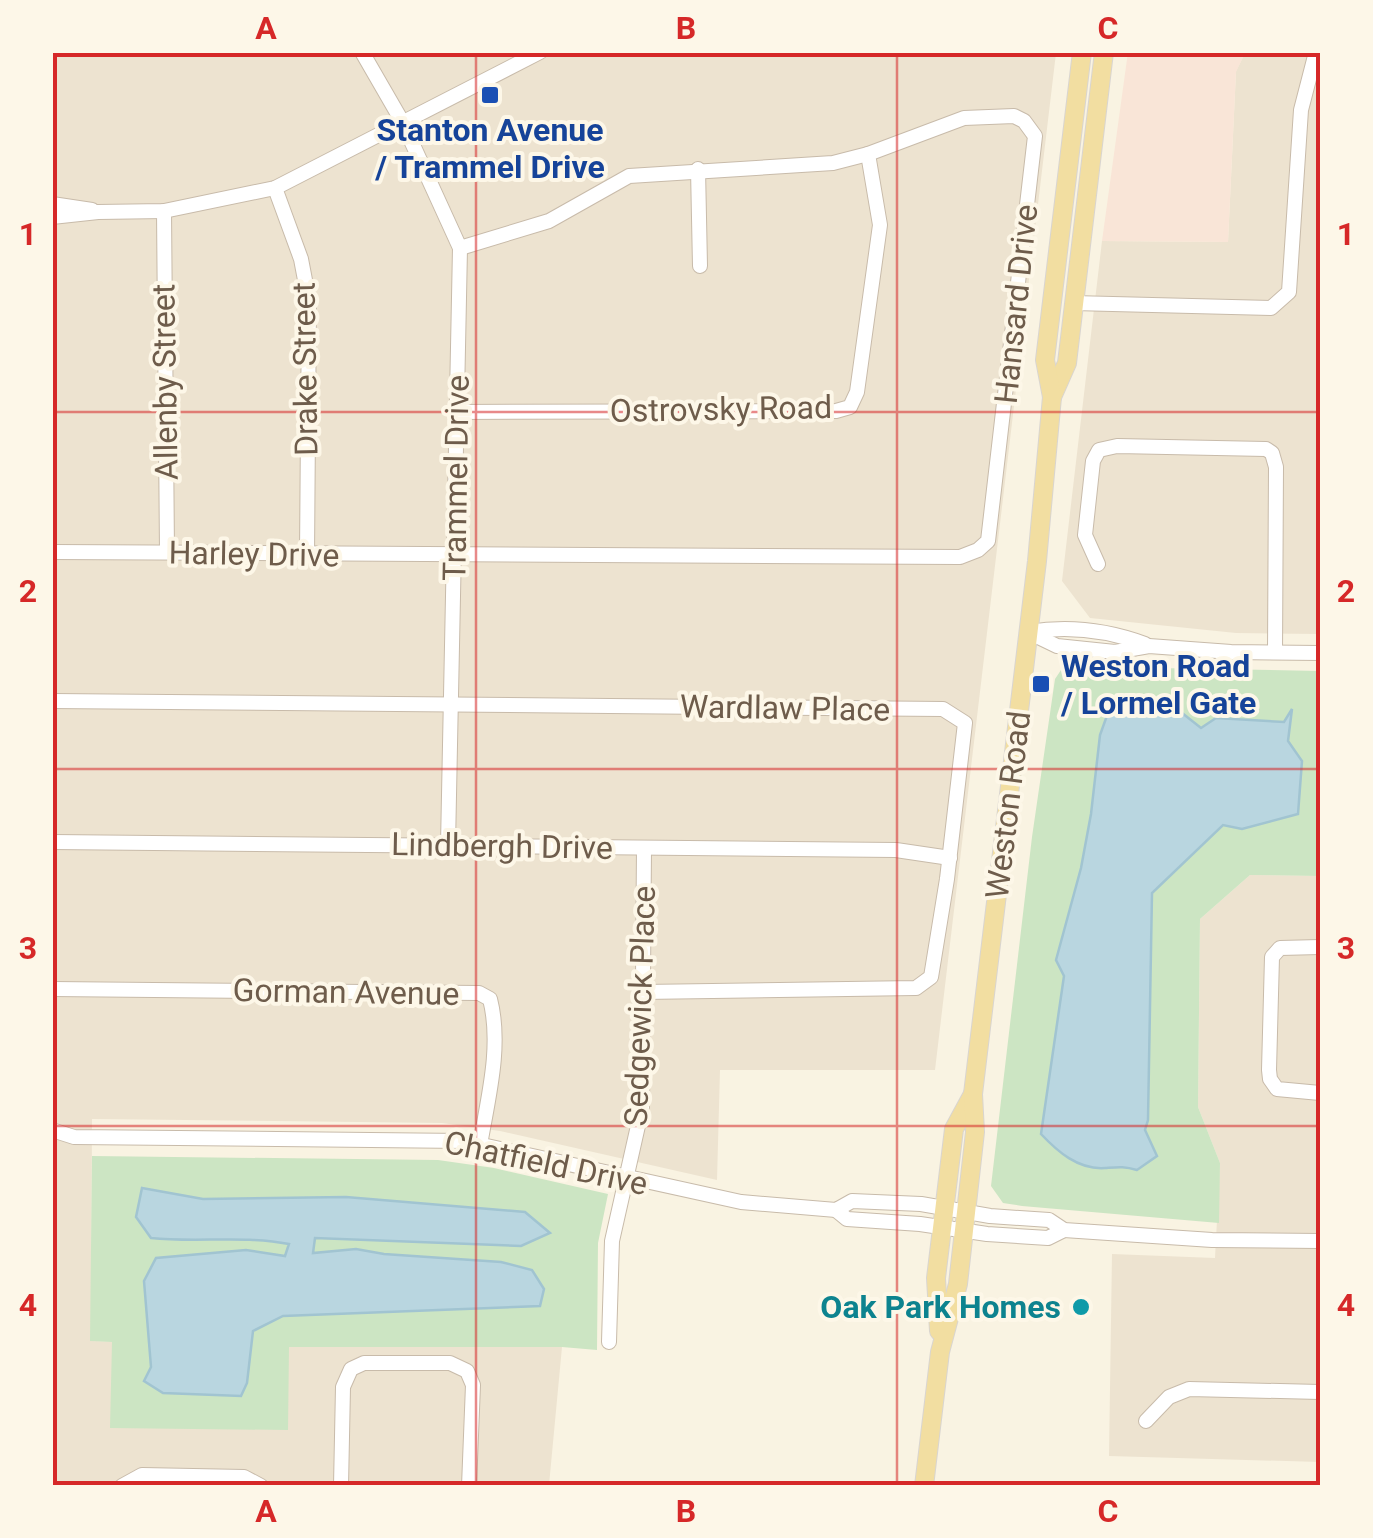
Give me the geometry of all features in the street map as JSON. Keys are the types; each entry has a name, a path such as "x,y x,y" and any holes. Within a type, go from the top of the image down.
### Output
{"main road":[{"name":"Weston Road","path":"924,1486 940,1352 958,1284 976,1132 973,1094 1052,397 1045,360 1082,52"},
{"name":"Weston Road","path":"1052,397 1066,363 1104,52"},
{"name":"Weston Road","path":"940,1352 936,1278 954,1129 973,1094"}],"street":[{"name":"Trammel Drive","path":"362,52 402,123 460,248 448,845"},
{"path":"52,217 164,211 276,188 540,52"},
{"path":"1074,304 1271,308 1284,299 1289,292 1303,93 1316,52"},
{"name":"Hansard Drive","path":"456,554 960,557 978,550 988,541 1034,136 1024,121 1014,116 964,118 868,154 833,162 629,176 548,221 460,248"},
{"name":"Ostrovsky Road","path":"457,412 836,411 850,406 857,392 880,225 868,154"},
{"path":"698,169 700,266"},
{"name":"Drake Street","path":"276,188 301,260 308,301 307,555"},
{"path":"52,204 71,204 98,212"},
{"name":"Allenby Street","path":"164,211 167,552"},
{"path":"1098,564 1085,535 1093,462 1099,450 1117,446 1266,449 1272,453 1276,467 1275,652"},
{"name":"Harley Drive","path":"52,552 456,554"},
{"path":"1028,632 1056,646 1115,652 1149,646 1320,653"},
{"name":"Wardlaw Place","path":"52,701 943,710 965,722 950,858 931,977 916,988 642,992"},
{"name":"Lindbergh Drive","path":"52,842 896,850 950,858"},
{"name":"Sedgewick Place","path":"609,1342 612,1241 642,1108 644,848"},
{"path":"1320,946 1280,948 1272,958 1269,1070 1277,1089 1320,1093"},
{"name":"Gorman Avenue","path":"52,989 479,993 490,999 493,1027 492,1081 480,1145"},
{"name":"Chatfield Drive","path":"52,1130 74,1137 433,1139 480,1145 742,1202 836,1210 852,1201 1048,1238 1064,1230 1212,1240 1320,1241"},
{"name":"Chatfield Drive","path":"52,1144 74,1137"},
{"path":"341,1486 346,1376 357,1365 450,1363 467,1371 472,1384 470,1486"},
{"path":"1146,1421 1169,1397 1189,1389 1320,1392"},
{"path":"122,1486 142,1475 244,1477 261,1486"}],"shaded area":[{"path":"1128,52 1245,53 1236,72 1228,242 1102,241"},
{"path":"52,53 1056,53 935,1070 720,1070 717,1180 500,1131 442,1123 92,1119 91,1341 288,1347 562,1347 549,1485 53,1485"},
{"path":"1245,53 1320,53 1320,634 1236,633 1090,618 1062,581 1102,241 1228,242 1236,71"},
{"path":"1250,875 1320,876 1320,1462 1109,1456 1112,1254 1215,1258 1220,1163 1198,1107 1200,919"}],"green space":[{"path":"1090,661 1157,668 1320,671 1320,876 1250,875 1200,919 1198,1107 1220,1163 1219,1223 1003,1203 991,1186 1032,837 1055,679 1065,664"},
{"path":"92,1156 438,1160 494,1168 608,1194 598,1243 597,1350 289,1347 288,1430 110,1428 112,1342 90,1341"}],"water":[{"path":"1126,702 1177,709 1201,728 1216,718 1284,722 1292,709 1288,741 1302,761 1298,814 1242,829 1223,825 1152,893 1145,1130 1157,1156 1137,1170 1077,1163 1041,1134 1064,976 1056,960 1081,868 1100,735 1109,710"},
{"path":"142,1188 203,1199 346,1197 525,1212 550,1233 521,1246 315,1238 313,1253 356,1249 501,1262 532,1270 544,1289 540,1306 283,1316 253,1331 247,1383 241,1396 163,1393 144,1381 151,1367 144,1281 156,1258 246,1250 285,1256 289,1244 151,1238 136,1217"}],"place":[{"name":"Stanton Avenue / Trammel Drive","path":"490,95"},
{"name":"Weston Road / Lormel Gate","path":"1041,684"},
{"name":"Oak Park Homes","path":"1081,1307"}]}
